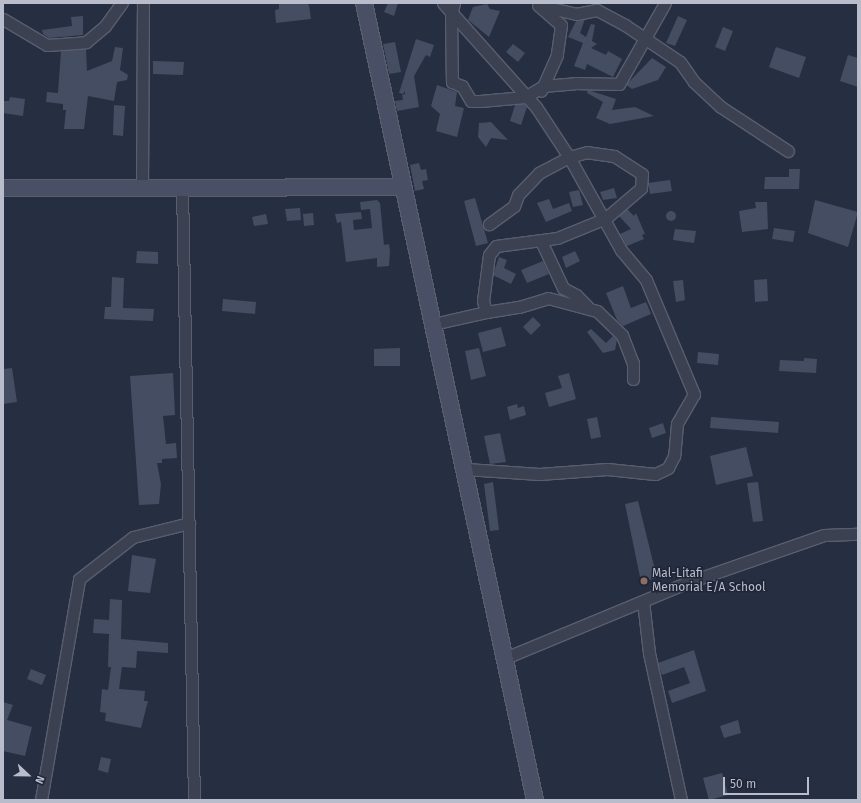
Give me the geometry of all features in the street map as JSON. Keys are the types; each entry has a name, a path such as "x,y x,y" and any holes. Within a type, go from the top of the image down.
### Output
{"main road":[{"path":"364,3 403,187 466,469 535,800"},
{"path":"3,188 403,187"}],"street":[{"path":"3,19 47,45 86,42 100,32 122,3"},
{"path":"142,187 143,3"},
{"path":"443,3 452,8 525,97 536,107 569,157 606,218 621,250 646,280 694,394 677,424 674,456 668,468 655,474 607,469 539,474 466,469"},
{"path":"452,8 452,82 462,86 472,101 525,97 543,86 575,83 619,84 665,3"},
{"path":"535,4 576,14 597,10 680,62 694,82 721,107 788,151"},
{"path":"535,4 561,25 558,55 543,86 536,107"},
{"path":"486,312 483,302 489,255 496,246 541,241 606,218 641,188 642,174 614,156 587,152 569,157 539,173 518,195 514,206 489,224"},
{"path":"182,187 194,800"},
{"path":"541,241 563,288 576,295 587,306"},
{"path":"433,324 486,312 519,307 548,298 587,306 597,311 622,335 633,363 633,379"},
{"path":"41,800 79,579 133,537 189,523"},
{"path":"505,658 643,601 824,535 858,534"},
{"path":"643,601 649,653 681,800"}],"building":[{"path":"279,3 305,3 309,5 311,19 276,23 275,10 279,9"},
{"path":"388,3 398,3 394,16 384,12"},
{"path":"487,4 490,9 500,11 489,37 468,20 473,7"},
{"path":"83,16 83,35 49,38 43,34 42,30 72,26 71,17"},
{"path":"678,16 687,20 675,46 666,43"},
{"path":"585,19 580,33 586,37 591,24 595,25 592,41 597,44 591,48 606,55 608,51 622,59 613,77 587,64 585,70 574,66 583,43 568,37 576,21"},
{"path":"723,27 733,31 725,51 715,47"},
{"path":"416,39 434,45 430,57 426,55 414,76 419,107 397,111 395,101 403,100 402,95 405,94 405,91 403,94 399,93"},
{"path":"395,42 401,72 389,74 383,44"},
{"path":"513,44 525,53 518,62 506,52"},
{"path":"115,47 123,48 120,70 128,75 127,80 117,82 114,101 88,96 84,129 64,129 66,110 63,110 63,104 46,102 47,92 58,93 61,51 86,49 87,71 112,61"},
{"path":"776,47 806,57 799,78 769,67"},
{"path":"848,55 858,58 858,87 840,81"},
{"path":"652,58 666,67 658,80 632,89 626,85"},
{"path":"153,61 184,62 183,75 153,74"},
{"path":"437,85 457,92 455,106 464,108 457,137 436,131 440,114 431,106"},
{"path":"588,90 616,99 612,110 635,107 654,116 610,124 596,118 603,102 587,93"},
{"path":"10,97 25,99 23,116 3,113 3,101 9,101"},
{"path":"524,104 527,107 521,125 510,121 515,105"},
{"path":"114,105 125,106 123,136 113,135"},
{"path":"491,122 508,140 491,138 486,147 478,137 479,123"},
{"path":"419,163 421,170 426,169 428,180 422,181 424,189 415,191 410,165"},
{"path":"789,169 800,169 799,189 764,189 765,177 789,177"},
{"path":"670,180 672,191 650,194 648,183"},
{"path":"614,188 617,198 603,200 600,192"},
{"path":"579,190 583,205 573,207 569,192"},
{"path":"475,198 488,243 476,246 464,201"},
{"path":"549,199 553,209 569,203 572,211 546,222 537,203"},
{"path":"377,200 380,203 384,245 389,244 389,266 377,267 377,258 346,262 341,222 337,223 335,214 361,212 362,219 353,220 354,230 372,228 370,209 361,210 360,202"},
{"path":"815,200 858,212 848,247 808,233"},
{"path":"755,202 767,202 768,229 742,232 739,211 756,208"},
{"path":"300,208 301,220 287,221 285,209"},
{"path":"627,209 634,216 636,213 645,234 642,235 644,239 627,246 620,234 631,229 619,216"},
{"path":"669,211 673,211 675,212 675,220 669,221 666,218 666,214"},
{"path":"313,213 314,225 304,226 303,214"},
{"path":"266,214 268,224 254,226 252,217"},
{"path":"774,228 795,231 793,242 772,239"},
{"path":"675,229 696,231 694,243 673,240"},
{"path":"137,251 158,252 158,264 136,263"},
{"path":"575,251 580,261 566,268 562,257"},
{"path":"499,257 507,260 504,268 516,274 511,284 493,275"},
{"path":"543,261 549,274 527,283 521,270"},
{"path":"112,277 124,278 123,308 154,309 153,321 104,319 105,307 111,307"},
{"path":"767,279 768,301 755,302 754,280"},
{"path":"683,280 685,300 676,302 673,281"},
{"path":"623,286 631,308 646,302 651,314 623,326 617,320 606,293"},
{"path":"223,299 256,302 255,314 222,311"},
{"path":"533,317 541,325 531,335 523,327"},
{"path":"501,327 506,346 483,352 478,333"},
{"path":"591,329 606,343 613,336 617,340 615,350 603,353 587,332"},
{"path":"400,348 400,366 374,366 374,349"},
{"path":"479,348 486,376 471,380 465,351"},
{"path":"698,352 719,354 718,365 697,363"},
{"path":"804,358 817,359 816,373 779,371 780,360 804,361"},
{"path":"12,368 17,402 3,404 3,369"},
{"path":"173,373 175,415 163,416 166,444 176,443 177,458 162,459 162,463 157,463 161,484 159,504 139,505 130,376"},
{"path":"569,373 576,399 549,407 545,393 562,388 558,376"},
{"path":"517,404 518,408 524,406 526,415 510,420 507,407"},
{"path":"597,417 601,437 591,439 587,419"},
{"path":"711,417 779,422 778,433 710,428"},
{"path":"663,423 666,433 652,438 649,428"},
{"path":"500,433 506,462 490,464 484,436"},
{"path":"746,447 753,476 716,485 710,456"},
{"path":"493,482 499,530 490,531 484,484"},
{"path":"758,482 763,521 753,522 747,483"},
{"path":"638,501 657,578 641,582 625,504"},
{"path":"132,555 156,559 150,593 128,591"},
{"path":"110,599 122,600 121,639 168,643 168,653 137,651 136,668 122,667 119,689 145,691 144,701 148,701 141,728 105,721 106,713 100,712 102,689 108,690 111,667 108,667 109,634 93,633 94,619 109,620"},
{"path":"694,650 706,691 672,703 668,691 690,683 684,667 662,675 658,663"},
{"path":"31,669 46,675 42,685 27,679"},
{"path":"3,702 13,705 7,720 32,727 25,756 3,751"},
{"path":"738,720 741,733 724,738 720,726"},
{"path":"101,757 111,759 108,773 98,770"},
{"path":"722,773 728,795 709,800 703,778"}],"place":[{"name":"Mal-Litafi Memorial E/A School","path":"644,581"}]}
